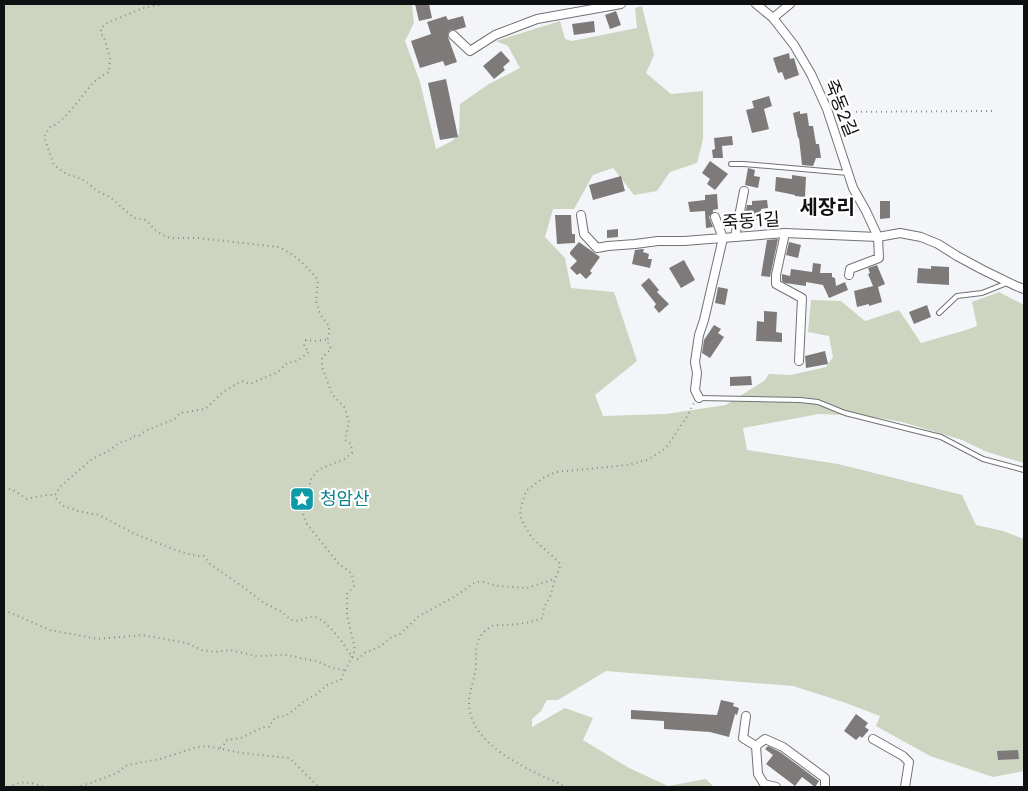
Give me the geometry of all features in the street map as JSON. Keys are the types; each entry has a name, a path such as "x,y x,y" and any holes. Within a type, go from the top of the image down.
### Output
{"street":[{"path":"453,35 470,50 495,36 537,19 598,6 621,4"},
{"name":"죽동2길","path":"756,4 773,18 794,45 811,74 828,112 853,188 878,237"},
{"path":"773,18 790,4"},
{"path":"735,237 744,191"},
{"name":"죽동1길","path":"581,215 584,234 597,248 658,240 724,238 785,233 878,237 900,233 921,237 938,244 983,270 1024,289"},
{"path":"699,398 695,390 699,335 724,238 715,217"},
{"path":"785,233 776,275 776,284 802,298 799,361"},
{"path":"849,275 850,269 879,258 878,237"},
{"path":"746,716 743,738 756,746"},
{"path":"756,746 765,738 783,747 825,778 825,787"},
{"path":"873,739 904,756 909,762 905,787"},
{"path":"756,746 758,774 764,784 776,787"}],"lane":[{"path":"731,164 848,173"},
{"path":"940,313 957,296 982,293 1009,282"},
{"path":"699,398 818,402 845,413 941,437 983,459 1024,470"}],"path":[{"path":"164,4 143,8 105,24 101,29 110,58 108,72 94,82 66,114 54,126 50,127 44,137 54,165 68,175 87,182 97,191 110,197 134,218 146,220 155,230 170,238 197,238 279,247 290,253 309,269 318,280 316,301 320,314 329,326 327,340 331,349 322,358 322,366 332,394 345,408 349,422 345,440 351,444 352,453 344,459 318,470 311,479 308,492 300,500 300,507 307,524 338,563 352,574 354,586 347,594 347,615 355,650 352,657 341,680 327,685 286,716 276,717 270,727 263,728 241,738 227,740 218,749"},
{"path":"828,112 995,112"},
{"path":"55,495 61,486 92,459 119,443 176,419 180,413 205,409 223,392 242,381 250,384 278,372 287,363 297,361 309,352 304,346 306,340 327,340"},
{"path":"567,787 521,766 501,753 481,735 474,724 470,712 469,700 476,673 476,646 480,635 490,626 532,623 544,618 544,607 550,597 560,567 559,562 532,538 521,519 520,510 526,491 542,478 556,472 628,465 647,460 666,448 692,406"},
{"path":"4,488 13,490 27,499 55,495"},
{"path":"55,495 57,500 64,506 99,515 135,534 178,551 196,556 204,556 210,564 264,604 282,612 291,620 299,621 314,616 322,619 346,646 352,657 358,659 365,653 381,646 390,638 400,634 419,616 454,597 476,582 526,588 555,580"},
{"path":"4,610 50,630 98,639 142,635 187,643 202,650 215,652 230,650 256,656 287,655 345,670"},
{"path":"76,787 117,773 127,765 160,759 206,746 242,753 290,758 319,787"},
{"path":"8,787 19,782 29,782 45,787"}],"green space":[{"path":"4,4 412,4 414,23 405,41 420,82 436,149 452,141 459,134 460,104 489,84 520,68 508,46 496,41 560,21 565,39 572,41 637,28 635,8 642,6 654,55 646,73 671,94 703,91 703,139 697,163 670,172 657,191 634,195 613,168 593,175 574,209 553,209 545,237 565,258 571,288 614,292 637,361 595,395 603,416 666,414 726,405 765,380 769,374 791,375 826,367 833,357 829,336 808,332 811,300 841,301 865,321 899,310 921,343 977,326 972,302 999,292 1024,305 1024,463 987,452 962,440 902,422 867,416 819,414 743,428 747,450 838,464 962,495 976,525 1003,531 1024,539 1024,771 993,777 930,756 876,726 880,716 793,686 606,671 558,700 547,700 541,711 532,719 532,727 565,708 593,718 583,740 629,768 668,786 706,779 714,787 4,787"}],"building":[{"path":"415,4 429,4 432,18 419,21"},
{"path":"616,11 621,25 610,29 605,15"},
{"path":"446,16 448,20 463,16 466,27 451,30 448,33 457,62 445,66 443,61 420,68 411,41 431,34 427,22"},
{"path":"594,21 595,32 574,35 572,24"},
{"path":"501,51 510,61 503,67 505,70 494,79 483,66"},
{"path":"789,53 790,59 794,58 799,75 785,80 782,72 778,73 773,58"},
{"path":"446,79 458,137 440,140 428,83"},
{"path":"769,96 772,106 764,109 769,129 752,133 746,110 754,108 752,101"},
{"path":"800,111 800,114 807,113 809,126 813,126 816,144 819,144 821,158 816,158 813,166 802,165 799,138 793,113"},
{"path":"732,136 733,145 722,146 723,158 713,158 712,150 715,149 714,138"},
{"path":"710,161 728,174 715,190 707,184 710,179 702,173"},
{"path":"748,168 755,170 754,176 760,177 758,188 745,185"},
{"path":"792,175 806,177 805,197 775,191 776,177 792,179"},
{"path":"621,176 625,191 593,200 589,185"},
{"path":"717,194 718,209 713,210 709,217 713,227 706,228 705,211 690,212 688,202 705,200 705,195"},
{"path":"767,200 768,208 761,209 760,220 752,219 751,215 745,215 747,205 752,205 752,201"},
{"path":"880,201 890,201 890,218 880,219"},
{"path":"555,215 571,215 572,234 575,234 575,243 557,244"},
{"path":"618,229 618,237 607,238 607,230"},
{"path":"778,239 770,277 761,276 767,240"},
{"path":"579,242 600,257 590,271 592,273 586,279 580,273 577,275 570,268 577,261 570,252"},
{"path":"789,242 801,245 798,258 786,255"},
{"path":"644,249 643,252 649,254 648,259 652,259 650,268 632,264 635,250"},
{"path":"684,260 695,280 681,288 669,268"},
{"path":"813,263 821,264 820,273 832,273 836,286 845,282 848,290 829,298 823,285 806,282 806,286 782,281 782,274 790,276 791,269 812,272"},
{"path":"877,265 885,284 878,287 882,302 857,307 854,291 873,286 868,274 870,273 868,268"},
{"path":"931,266 949,267 949,285 917,283 918,268 931,269"},
{"path":"649,278 659,290 657,292 669,304 659,313 654,307 656,304 641,285"},
{"path":"718,287 728,289 725,305 715,303"},
{"path":"927,305 931,317 914,324 909,312"},
{"path":"764,311 777,312 776,332 782,333 782,342 756,341 757,321 764,322"},
{"path":"714,325 721,329 718,333 724,337 710,358 702,353 704,340"},
{"path":"825,351 828,364 806,368 805,356"},
{"path":"751,376 752,385 730,386 730,377"},
{"path":"721,700 734,703 733,706 739,708 737,715 735,714 729,737 710,732 664,729 664,721 631,719 631,710 717,715"},
{"path":"856,714 868,723 865,727 869,730 862,738 860,736 856,740 844,731"},
{"path":"768,746 780,752 819,781 815,787 802,777 795,786 766,764 773,755 765,749"},
{"path":"1018,750 1019,759 998,760 997,751"}],"place":[{"name":"청암산","path":"302,499"}],"district":[{"name":"세장리","path":"827,207"}]}
